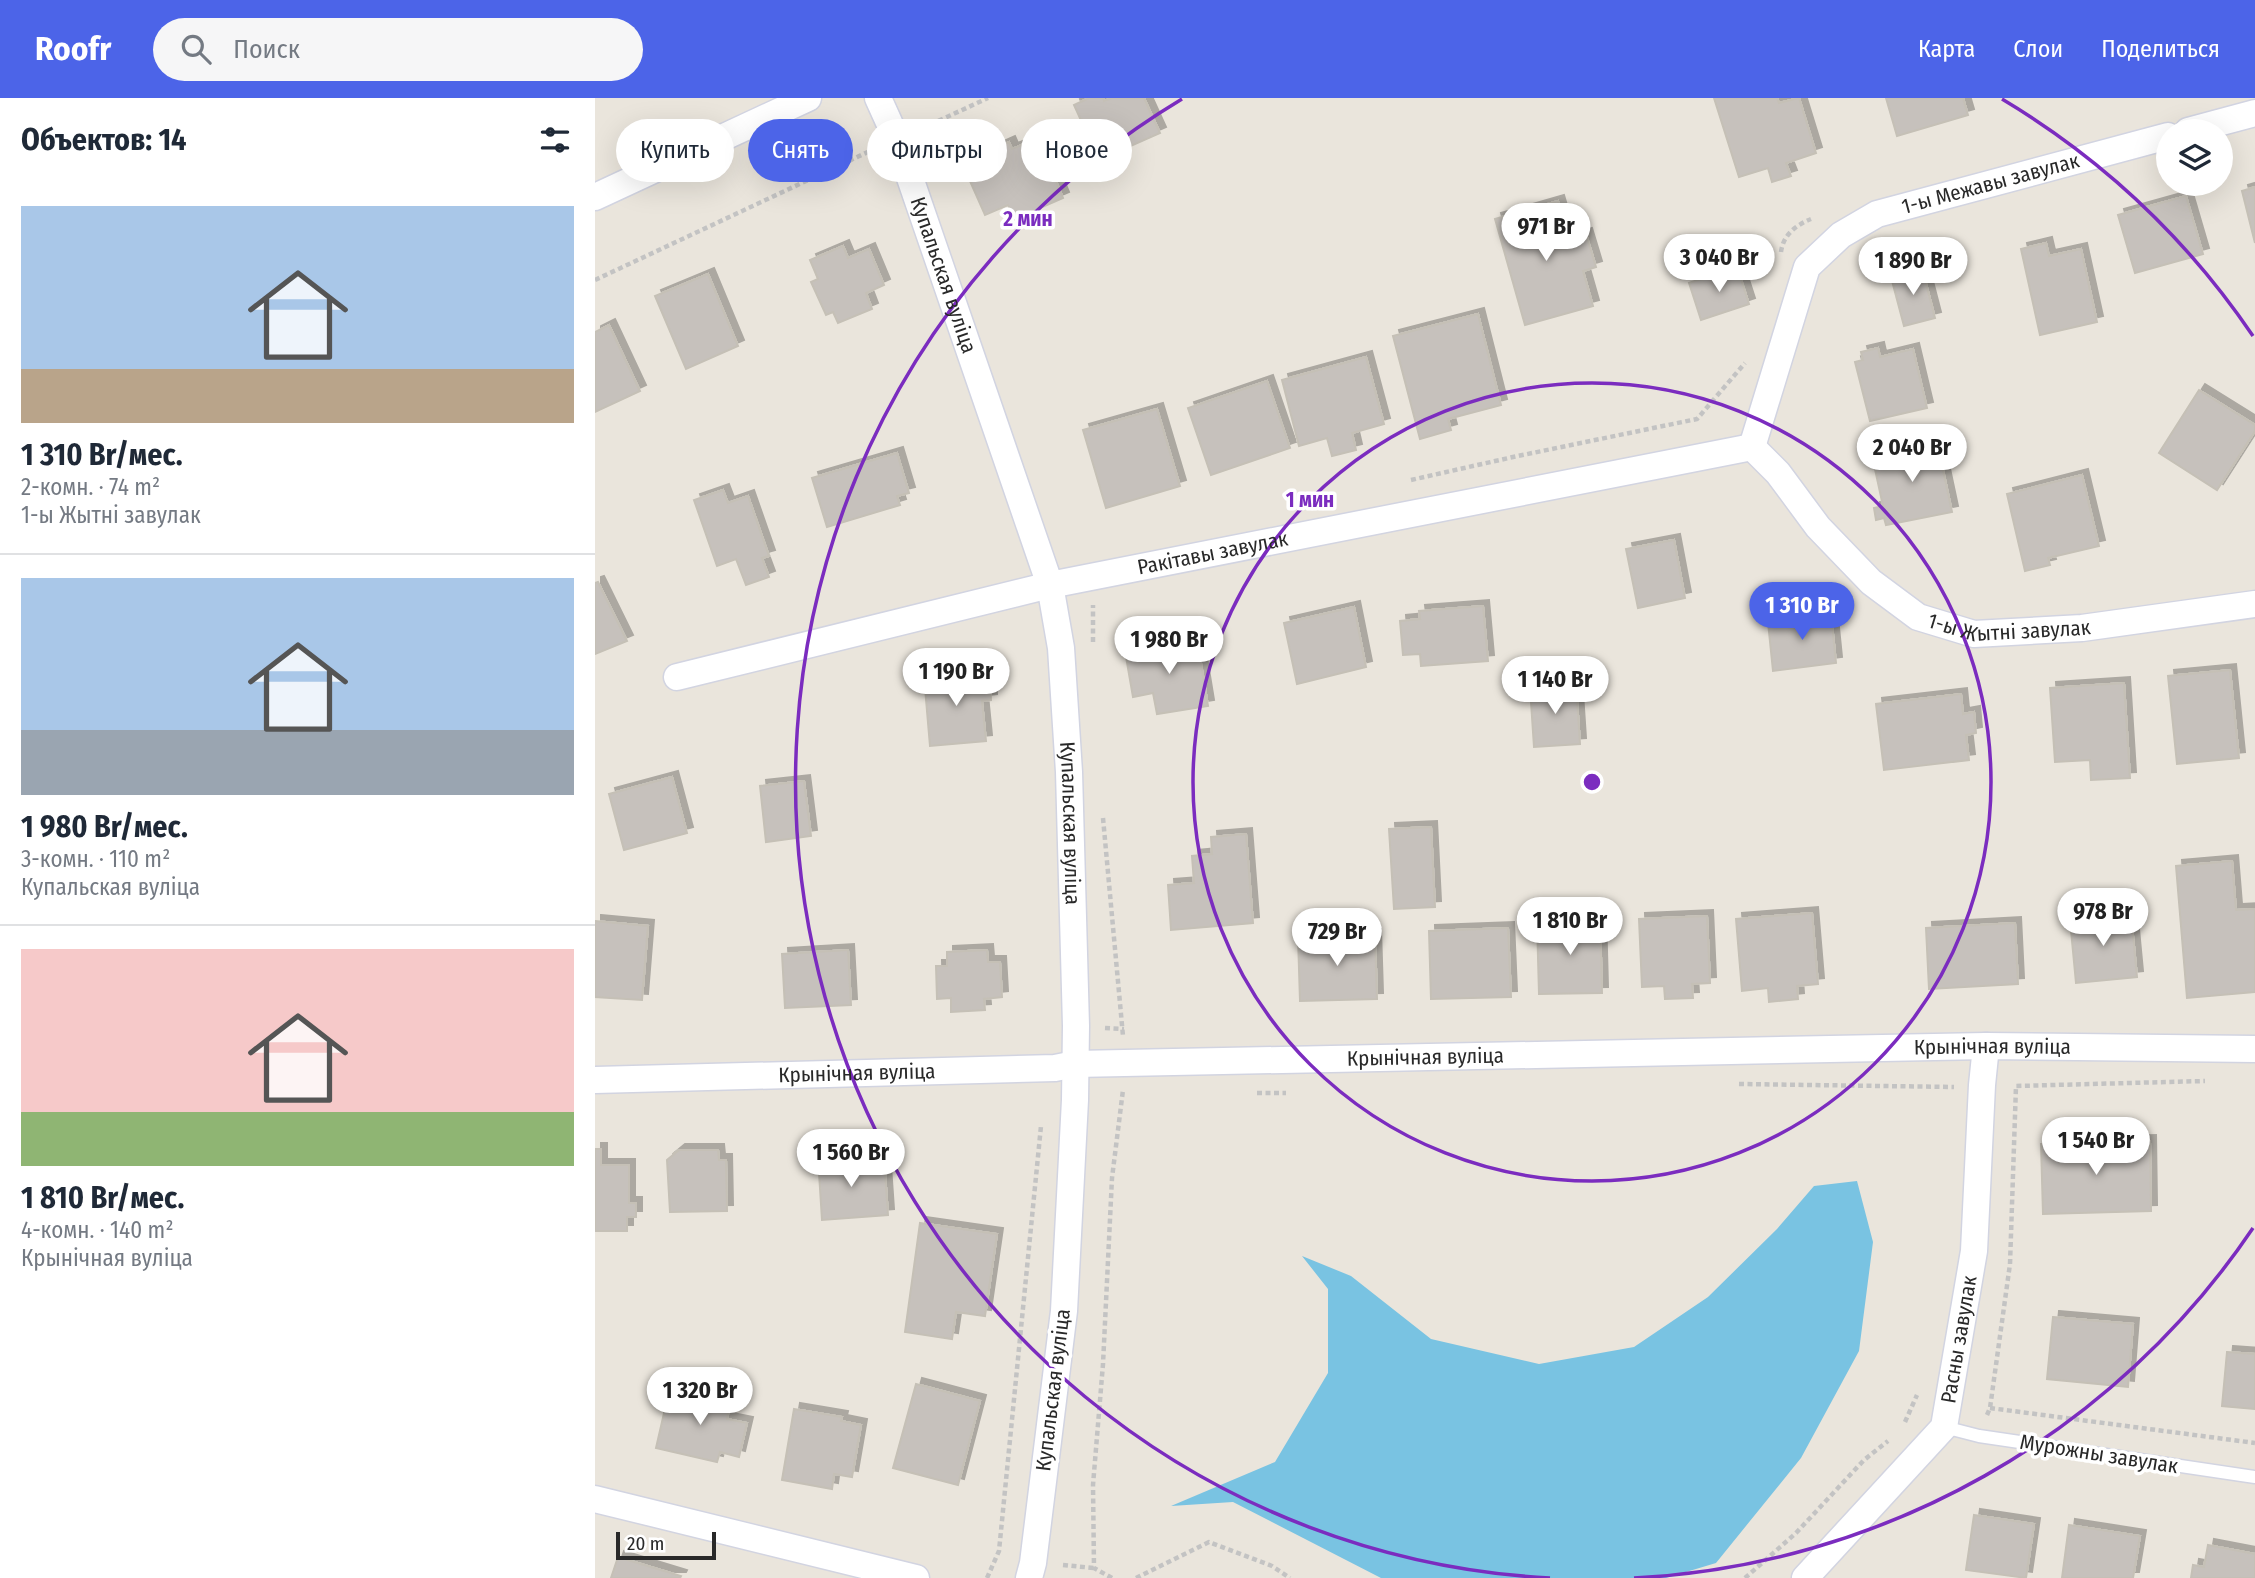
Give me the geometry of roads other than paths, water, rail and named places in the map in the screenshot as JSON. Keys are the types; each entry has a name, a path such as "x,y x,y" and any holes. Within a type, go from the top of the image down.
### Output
{"street":[{"path":"595,197 809,98"},
{"name":"Купальская вуліца","path":"878,98 897,140 1050,584 1061,648 1069,772 1076,1026 1075,1100 1064,1311 1029,1578"},
{"path":"2232,119 2255,113"},
{"name":"1-ы Межавы завулак","path":"1752,447 1807,267 1841,235 1877,214 2156,139"},
{"name":"Ракітавы завулак","path":"677,677 1050,584 1752,447"},
{"name":"1-ы Жытні завулак","path":"1752,447 1778,473 1818,527 1871,582 1918,617 1974,634 2082,628 2255,604"},
{"name":"Крынічная вуліца","path":"595,1080 1055,1068 1121,1063 1986,1046 2255,1049"},
{"name":"Расны завулак","path":"1805,1578 1944,1427 1974,1251 1986,1046"},
{"path":"595,1499 916,1578"}],"lane":[{"name":"Мурожны завулак","path":"1944,1427 1979,1436 2255,1477"}],"water":[{"path":"1857,1181 1873,1242 1859,1351 1801,1458 1716,1563 1666,1578 1381,1578 1233,1502 1171,1506 1275,1462 1328,1373 1328,1289 1302,1256 1351,1276 1431,1339 1539,1364 1634,1347 1708,1297 1777,1229 1814,1186"}]}
